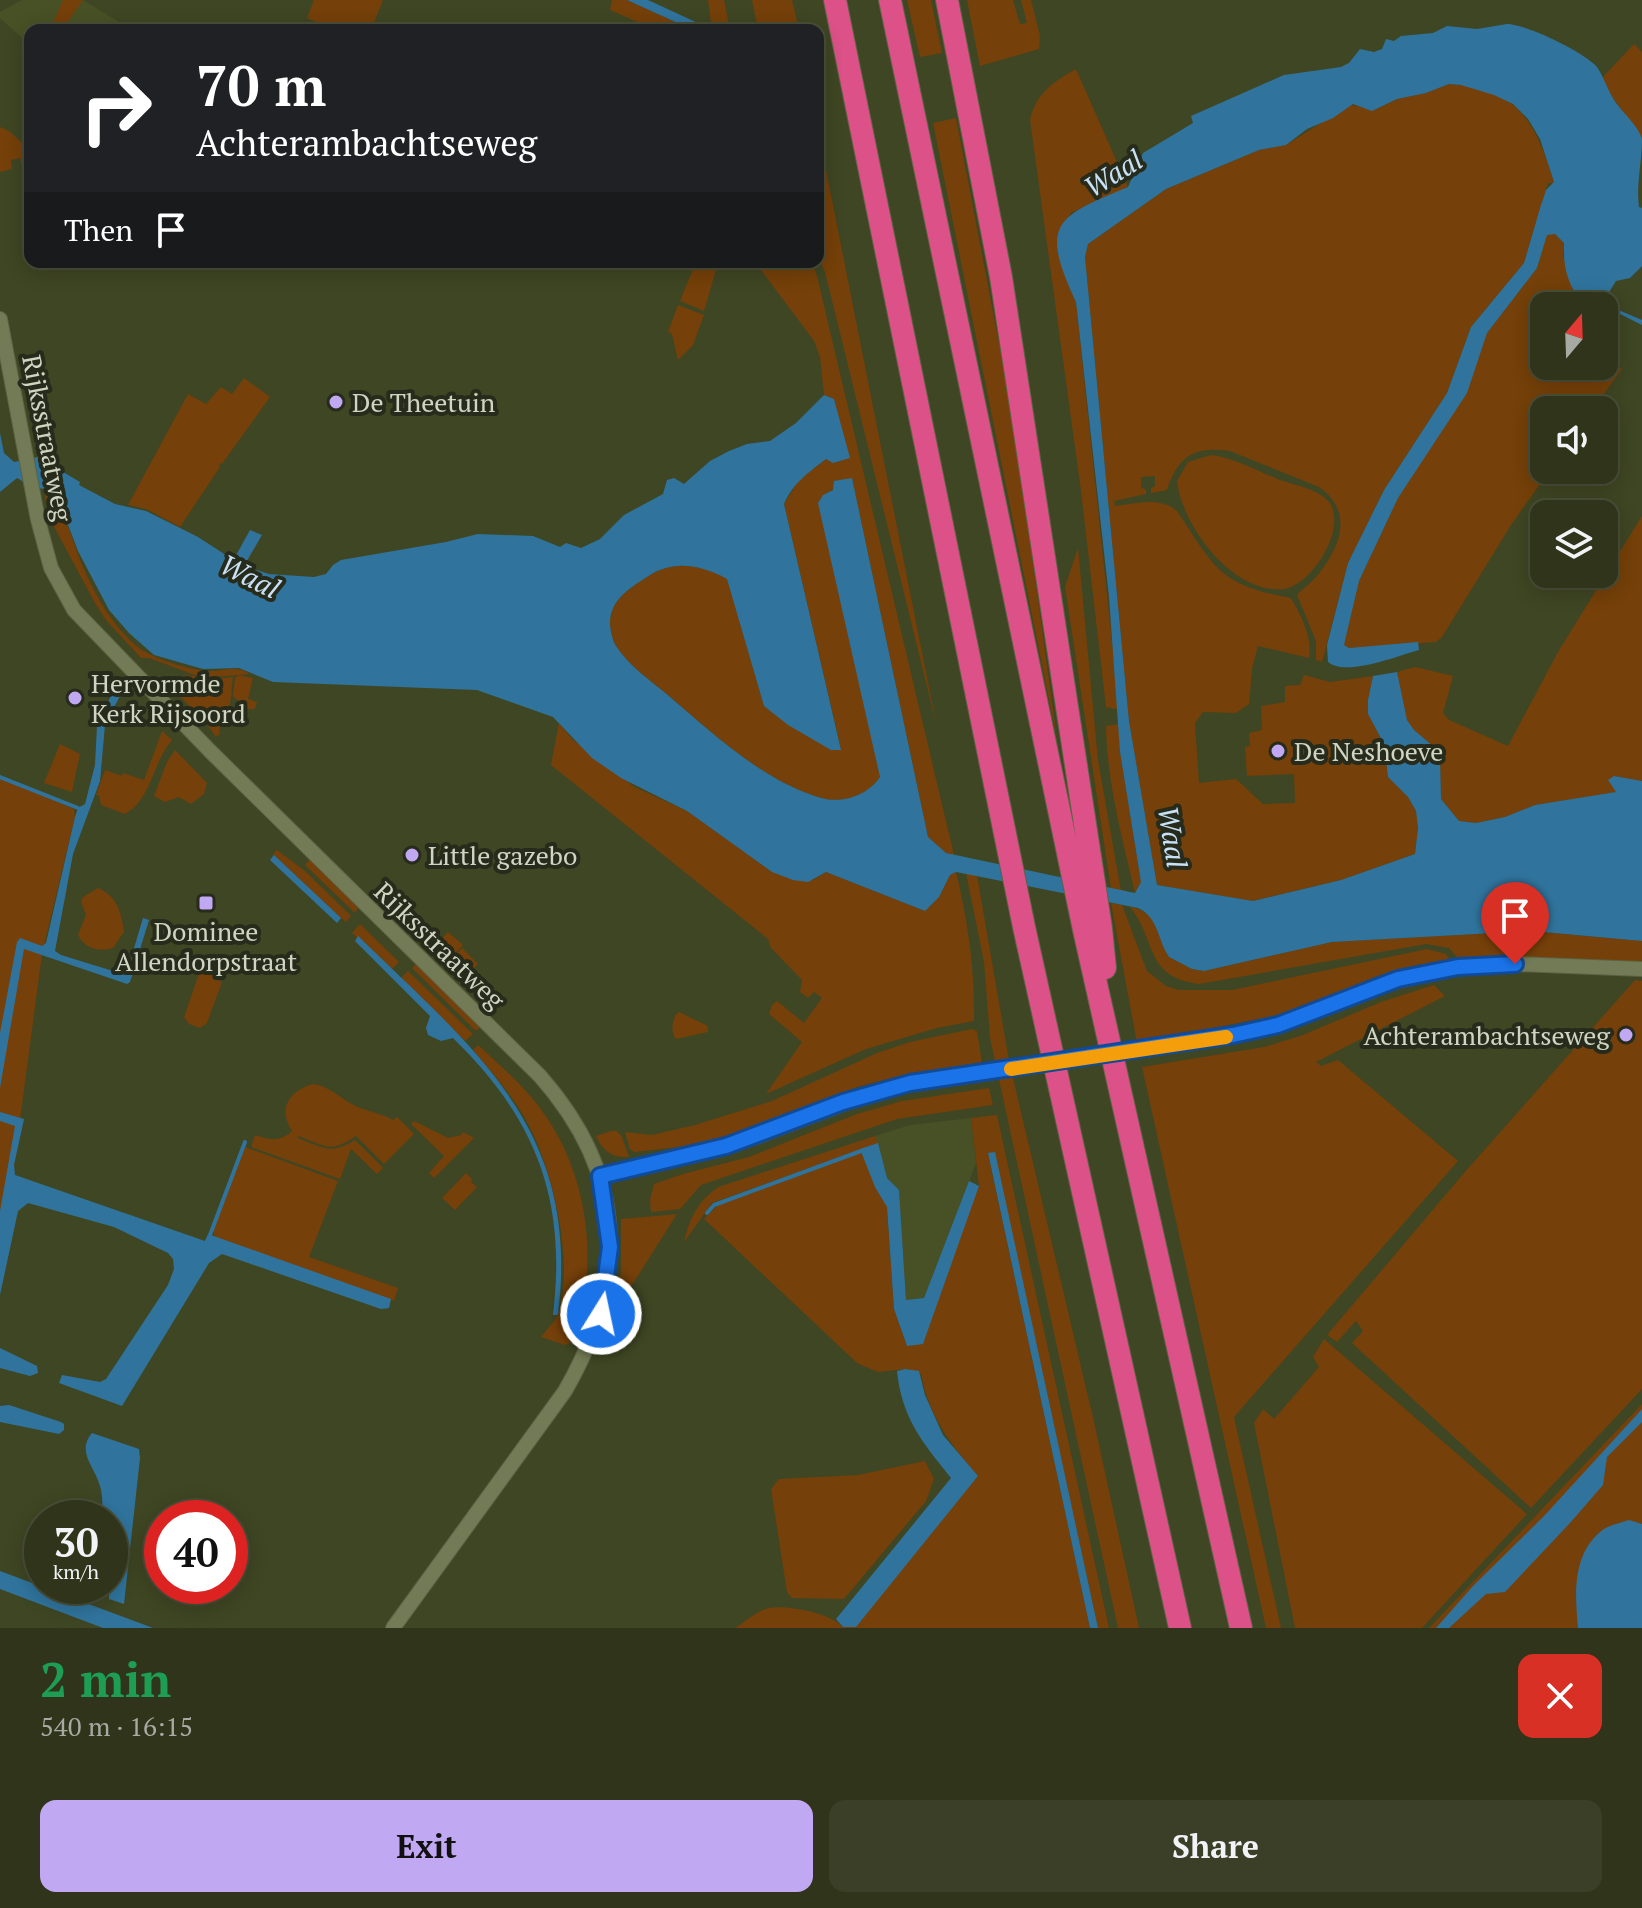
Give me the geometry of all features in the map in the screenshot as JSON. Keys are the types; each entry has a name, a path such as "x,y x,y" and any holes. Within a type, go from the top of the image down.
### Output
{"highway":[{"path":"833,0 864,137 1006,843 1180,1628"},
{"path":"890,0 1076,846 1114,1057 1241,1628"},
{"path":"947,0 1001,277 1076,846"}],"street":[{"name":"Rijksstraatweg","path":"0,319 31,489 51,568 79,616 300,840 540,1076 566,1106 586,1139 600,1176 610,1247 601,1314 583,1359 565,1391 393,1628"},
{"path":"600,1176 756,1137 877,1091 910,1083 1189,1043 1278,1025 1398,979 1458,967 1515,964 1642,969"}],"shaded area":[{"path":"22,0 83,0 122,24 24,24 24,40 0,18 0,12"},
{"path":"63,0 83,0 66,24 53,24"},
{"path":"314,0 383,0 373,24 321,24 307,18"},
{"path":"612,0 627,0 680,24 642,24 610,10"},
{"path":"708,0 724,0 729,24 711,24"},
{"path":"752,0 792,0 798,24 757,24"},
{"path":"907,0 931,0 942,53 920,57"},
{"path":"967,0 1013,0 1020,24 1027,23 1021,0 1031,0 1040,36 1039,49 980,66"},
{"path":"1634,44 1642,52 1642,139 1602,78"},
{"path":"1076,69 1128,187 1071,213 1057,240 1062,265 1076,302 1119,707 1115,709 1106,707 1081,491 1030,120 1041,95"},
{"path":"1449,84 1492,92 1521,112 1540,143 1554,183 1548,183 1524,263 1471,327 1447,393 1384,490 1348,563 1322,662 1316,660 1316,641 1297,595 1314,580 1332,555 1340,531 1337,508 1319,487 1230,451 1207,450 1182,461 1167,490 1151,493 1155,476 1141,477 1141,487 1146,494 1114,501 1115,506 1155,502 1170,506 1177,511 1221,571 1248,587 1291,598 1308,635 1309,658 1258,646 1252,669 1249,704 1236,713 1203,712 1195,723 1199,783 1236,779 1263,804 1295,803 1294,774 1247,776 1245,747 1250,746 1249,733 1262,730 1261,706 1285,702 1285,686 1300,685 1304,675 1330,682 1373,676 1368,714 1384,744 1388,777 1408,797 1416,811 1415,854 1341,880 1252,901 1157,885 1129,721 1085,257 1088,244 1166,189 1259,150 1286,145 1350,105 1377,109 1397,99"},
{"path":"956,118 1013,417 1057,739 933,123"},
{"path":"0,127 24,145 24,169 20,158 11,160 12,169 0,172"},
{"path":"824,160 936,723 825,272"},
{"path":"1547,234 1555,234 1564,243 1563,256 1578,292 1530,292 1530,380 1614,380 1602,396 1530,396 1530,484 1540,484 1442,637 1436,642 1349,648 1344,645 1359,581 1398,498 1478,358 1487,333 1537,268"},
{"path":"694,268 716,270 704,311 680,301"},
{"path":"759,268 814,268 817,276 954,855 946,853 928,837 852,478 823,495 880,777 869,789 846,799 829,800 780,781 703,726 634,667 613,641 610,622 614,607 622,595 657,571 677,566 697,567 727,578 764,706 841,749 784,504 798,481 826,459 833,463 849,458 834,399 824,395 820,357 814,341"},
{"path":"678,305 704,315 693,345 678,360 672,334 668,332"},
{"path":"244,378 270,397 222,464 219,463 220,467 180,527 146,509 128,505 188,394 206,404 221,387 232,394"},
{"path":"1211,455 1313,491 1329,502 1334,513 1330,540 1316,567 1295,585 1284,589 1265,588 1246,581 1213,554 1200,537 1181,499 1177,481 1188,462"},
{"path":"44,491 63,516 100,600 113,621 139,648 183,666 209,671 236,669 250,674 195,675 149,658 141,658 106,620 95,603 51,521"},
{"path":"1642,516 1642,781 1614,776 1617,792 1535,805 1505,817 1476,823 1459,821 1441,799 1440,757 1413,729 1406,717 1397,672 1415,667 1453,676 1443,713 1449,720 1508,746 1558,652 1598,588 1618,588 1618,555"},
{"path":"1078,548 1098,760 1121,891 1111,889 1065,587"},
{"path":"185,675 214,679 233,677 230,704 221,722 220,734 216,737 206,723 209,719 201,708 196,713 174,690"},
{"path":"239,675 253,678 248,699 257,702 255,709 247,709 233,696 235,678"},
{"path":"559,723 572,739 633,786 687,811 772,872 813,880 826,872 925,911 939,897 950,875 956,872 970,946 974,1021 937,1028 866,1049 766,1094 802,1042 769,1014 772,1005 777,1001 804,1023 822,998 814,992 808,998 800,992 802,980 771,948 768,939 551,765"},
{"path":"1119,724 1120,752 1141,882 1135,893 1116,810 1107,747 1106,726"},
{"path":"162,731 172,740 141,799 125,814 101,805 99,795 96,795 105,770 144,780"},
{"path":"60,744 80,754 72,792 44,783"},
{"path":"175,750 207,783 204,794 191,804 179,797 165,802 154,796"},
{"path":"0,777 74,809 75,817 42,954 0,1271"},
{"path":"277,850 305,871 351,916 346,922 273,854"},
{"path":"310,859 358,908 355,913 305,865"},
{"path":"966,873 977,875 1009,1061 1139,1628 1118,1628 990,1038 984,962"},
{"path":"98,888 114,900 123,924 124,932 113,948 88,946 78,935 86,915 81,902 83,897"},
{"path":"1111,903 1122,905 1147,971 1166,986 1179,990 1232,990 1427,949 1446,954 1452,962 1421,964 1377,976 1311,1004 1273,1016 1137,1043"},
{"path":"1130,907 1139,909 1152,919 1169,957 1192,969 1204,971 1332,942 1531,931 1642,941 1642,964 1460,961 1449,948 1426,944 1199,984 1181,980 1160,965"},
{"path":"360,924 399,962 392,969 352,933"},
{"path":"448,932 463,945 450,959 462,948 478,964 465,978 433,948"},
{"path":"416,964 480,1027 476,1031 412,968"},
{"path":"201,968 216,973 214,979 222,982 207,1023 200,1028 189,1024 184,1017"},
{"path":"408,971 473,1034 465,1041 401,978"},
{"path":"1635,980 1642,981 1642,1389 1531,1508 1352,1343 1363,1331 1356,1321 1337,1342 1327,1335 1464,1173"},
{"path":"1434,985 1445,996 1316,1062 1321,1066 1338,1060 1458,1161 1234,1417 1281,1628 1266,1628 1142,1067 1264,1047"},
{"path":"679,1012 708,1026 708,1032 676,1039 673,1024"},
{"path":"972,1029 977,1031 982,1063 900,1076 857,1087 724,1137 680,1147 634,1152 630,1149 625,1132 652,1135 695,1125 772,1101 877,1053 910,1042"},
{"path":"478,1045 516,1081 551,1124 578,1187 584,1210 588,1256 579,1318 570,1343 565,1345 541,1337 559,1312 563,1292 563,1247 549,1176 522,1113 473,1050"},
{"path":"312,1084 328,1089 362,1108 393,1120 397,1117 414,1134 384,1164 356,1136 333,1147 298,1136 321,1147 333,1149 355,1140 383,1168 377,1174 351,1149 340,1179 251,1147 255,1135 275,1139 292,1131 286,1116 288,1102 297,1092"},
{"path":"989,1088 993,1105 897,1119 701,1185 680,1209 651,1212 654,1184 749,1157 857,1114 902,1101"},
{"path":"997,1115 1109,1628 1098,1628 994,1152 988,1154 1090,1628 735,1628 760,1611 777,1607 819,1614 843,1627 927,1537 978,1476 942,1429 929,1403 921,1374 905,1369 878,1372 857,1363 704,1219 718,1205 861,1152 887,1207 894,1309 907,1346 979,1186 971,1118"},
{"path":"971,1118 976,1163 924,1298 906,1300 899,1190 887,1178 875,1136 910,1125"},
{"path":"414,1121 448,1138 463,1132 474,1138 434,1178 429,1173 444,1156 411,1124"},
{"path":"617,1131 622,1137 629,1157 612,1155 602,1146 596,1136"},
{"path":"875,1136 878,1143 712,1203 684,1242 695,1211 718,1187"},
{"path":"245,1147 338,1181 309,1257 398,1288 394,1301 215,1237 213,1231"},
{"path":"466,1173 477,1187 455,1210 442,1198"},
{"path":"677,1214 617,1304 615,1300 621,1272 621,1219"},
{"path":"1324,1339 1527,1514 1422,1628 1295,1628 1254,1423 1263,1409 1274,1419 1319,1367 1313,1357"},
{"path":"1642,1404 1642,1628 1429,1628"},
{"path":"925,1461 934,1479 926,1501 844,1599 792,1598 787,1592 771,1489 779,1479 858,1475"}],"water":[{"path":"627,0 648,0 700,24 680,24"},
{"name":"Waal","path":"1516,25 1567,47 1598,69 1614,100 1635,125 1642,139 1638,199 1642,208 1642,266 1630,278 1616,281 1609,292 1575,292 1567,274 1564,243 1555,234 1547,235 1537,268 1487,333 1467,393 1398,498 1359,581 1344,645 1349,648 1418,642 1419,650 1372,664 1347,667 1328,662 1327,645 1348,563 1384,490 1447,393 1471,327 1524,263 1546,190 1554,182 1540,139 1528,119 1513,104 1461,85 1449,84 1397,99 1372,111 1353,104 1333,118 1307,129 1286,145 1259,150 1166,189 1088,244 1085,257 1129,721 1157,885 1253,901 1341,880 1415,854 1416,811 1408,797 1388,777 1384,744 1368,714 1373,676 1397,672 1407,720 1440,757 1441,799 1459,821 1476,823 1505,817 1535,805 1616,792 1608,780 1614,776 1642,781 1642,941 1532,931 1332,942 1204,971 1192,969 1169,957 1154,923 1138,908 956,872 950,875 939,897 925,911 826,872 808,882 793,880 772,872 687,811 621,778 592,758 553,717 477,690 273,682 239,668 203,669 154,655 109,610 50,489 34,488 17,478 0,492 0,433 4,453 14,462 38,457 80,482 79,485 115,504 146,511 234,559 250,530 262,535 244,566 269,574 314,577 326,574 341,560 478,534 533,536 560,547 566,543 581,548 600,539 624,515 663,494 667,480 674,478 684,484 710,461 729,451 747,444 770,441 796,423 824,395 834,399 850,458 833,463 826,459 796,484 784,504 841,750 831,750 788,725 764,706 727,579 717,574 697,567 677,566 657,571 634,585 622,595 611,614 611,631 616,646 641,673 722,741 780,781 829,800 846,799 869,789 880,777 818,503 823,495 833,490 834,481 852,478 928,837 946,853 1135,893 1141,882 1120,752 1109,597 1076,302 1058,255 1057,239 1061,226 1084,207 1128,187 1143,153 1193,123 1191,116 1284,75 1341,67 1349,63 1360,49 1374,52 1382,49 1386,39 1394,41 1401,36 1433,33 1447,26 1477,29"},
{"path":"1618,310 1642,320 1642,325 1618,313"},
{"path":"115,687 122,692 105,725 100,781 73,854 55,951 126,975 143,918 149,920 127,984 24,949 0,1088 0,1033 17,942 20,938 42,946 46,943 75,817 78,808 85,804 95,765 97,726"},
{"path":"274,855 341,918 337,923 270,860"},
{"path":"358,936 480,1059 512,1100 536,1145 553,1194 561,1250 558,1315 553,1315 555,1234 549,1198 525,1131 482,1068 453,1038 441,1041 428,1035 426,1028 430,1016 355,941"},
{"path":"0,1112 24,1119 14,1165 15,1175 205,1241 208,1234 391,1299 389,1308 381,1309 222,1254 209,1263 122,1406 59,1383 62,1375 100,1382 106,1379 168,1285 174,1269 173,1259 168,1253 114,1227 28,1203 18,1211 0,1295 0,1211 15,1126 0,1121"},
{"path":"878,1143 887,1178 899,1190 906,1300 924,1298 969,1181 979,1186 923,1344 907,1346 894,1309 887,1207 875,1187 860,1149"},
{"path":"995,1152 1098,1628 1090,1628 988,1153"},
{"path":"0,1348 37,1366 38,1373 30,1376 0,1368"},
{"path":"897,1371 919,1371 925,1395 943,1435 978,1476 856,1627 843,1627 836,1619 951,1478 909,1417"},
{"path":"9,1405 61,1422 64,1430 59,1434 0,1422 0,1406"},
{"path":"1642,1409 1642,1422 1607,1457 1603,1485 1570,1523 1505,1592 1486,1594 1449,1628 1436,1628 1473,1586 1544,1516"},
{"path":"92,1433 139,1449 128,1568 128,1500 102,1500 98,1479 86,1453"},
{"path":"1629,1520 1642,1524 1642,1628 1578,1628 1576,1589 1584,1552 1603,1530"},
{"path":"0,1571 24,1580 24,1598 0,1589"},
{"path":"40,1604 89,1604 153,1628 103,1628"}],"waterway":[{"path":"0,777 78,808"},
{"path":"210,1235 245,1142"},
{"path":"707,1213 714,1205 861,1151"}],"slow traffic":[{"path":"1011,1069 1226,1037"}],"place":[{"name":"De Theetuin","path":"336,402"},
{"name":"Hervormde Kerk Rijsoord","path":"75,698"},
{"name":"De Neshoeve","path":"1278,751"},
{"name":"Little gazebo","path":"412,855"},
{"name":"Dominee Allendorpstraat","path":"206,903"},
{"name":"Achterambachtseweg","path":"1626,1035"}],"route":[{"path":"601,1314 610,1247 600,1176 726,1146 843,1102 910,1083 1233,1035 1278,1025 1398,979 1458,967 1515,964"}]}
